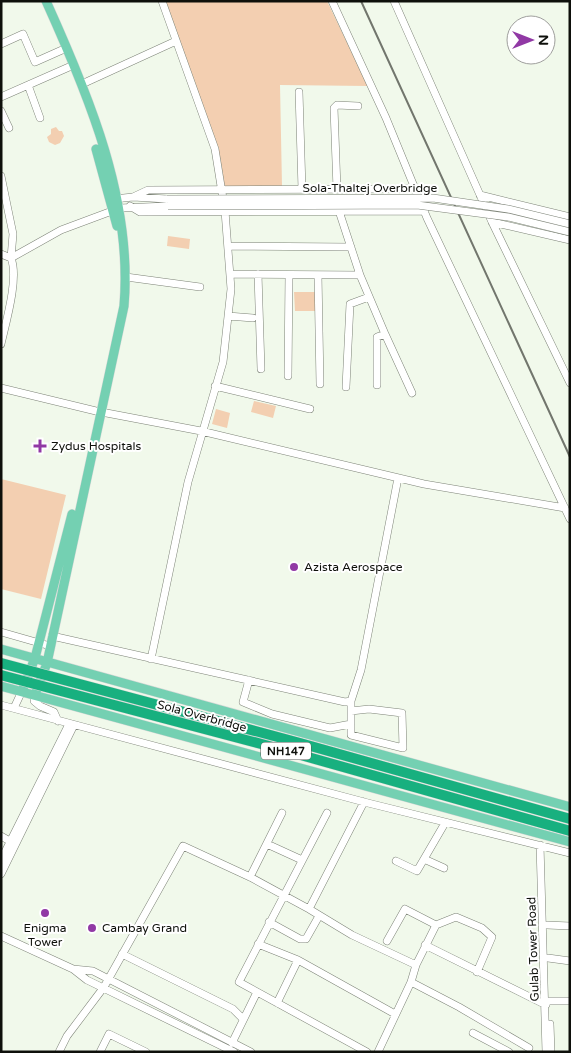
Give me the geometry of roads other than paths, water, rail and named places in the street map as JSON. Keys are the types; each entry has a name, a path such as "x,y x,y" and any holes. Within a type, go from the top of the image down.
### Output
{"highway":[{"name":"Sola Overbridge","path":"1,663 291,740 570,819"},
{"name":"Sola Overbridge","path":"1,674 269,746 570,831"}],"main road":[{"path":"40,1 70,67 114,199"},
{"path":"22,691 35,658 37,643 72,516 124,306 126,277 117,209 82,84 46,1"},
{"path":"35,695 47,663 118,305 120,253 117,209"},
{"path":"1,649 570,807"},
{"path":"1,686 570,842"}],"street":[{"path":"151,658 188,482 223,362 231,289 225,211 215,149 162,1"},
{"path":"332,1 386,118 425,211 570,519"},
{"path":"394,1 492,222 570,383"},
{"path":"1,44 23,34 35,62 62,50"},
{"path":"82,84 176,41"},
{"path":"1,97 70,67"},
{"path":"28,85 40,118"},
{"path":"299,92 302,189"},
{"path":"337,189 334,108 337,105 358,106"},
{"path":"1,111 9,128"},
{"path":"1,176 13,234 11,258 14,266 8,314 1,344"},
{"path":"133,197 148,190 398,189 415,187"},
{"path":"480,194 570,217"},
{"path":"114,199 133,197 168,203"},
{"name":"Sola-Thaltej Overbridge","path":"168,203 433,198 508,209 570,224"},
{"path":"11,258 61,230 117,209 168,203"},
{"name":"Sola-Thaltej Overbridge","path":"168,203 417,205 508,217 570,232"},
{"path":"130,206 140,212 425,211"},
{"path":"339,211 360,275 412,393"},
{"path":"492,222 570,240"},
{"path":"228,246 351,247"},
{"path":"1,254 11,258"},
{"path":"230,274 360,275"},
{"path":"258,274 261,369"},
{"path":"288,376 289,275"},
{"path":"318,275 320,384"},
{"path":"126,277 200,287"},
{"path":"346,387 350,304 369,297"},
{"path":"228,316 253,318"},
{"path":"377,385 377,337 385,334"},
{"path":"215,386 310,409"},
{"path":"1,388 98,412 202,431 398,478 565,508"},
{"path":"351,711 369,709 402,714 403,748 351,735 351,711 351,701 361,670 398,478"},
{"path":"1,632 50,646"},
{"path":"52,636 345,702 351,701"},
{"path":"244,702 248,680"},
{"path":"14,708 22,691"},
{"path":"35,695 34,701 54,712 58,720"},
{"path":"244,702 315,736"},
{"path":"244,702 272,714 330,728 351,724"},
{"path":"1,705 364,802 570,853"},
{"path":"1,874 13,843 71,724"},
{"path":"309,909 364,802"},
{"path":"250,877 282,813"},
{"path":"327,813 282,896 239,982 367,1052"},
{"path":"396,861 417,871 445,823"},
{"path":"1,836 13,843"},
{"path":"1,860 13,843"},
{"path":"267,844 302,860"},
{"path":"59,1052 67,1036 104,987 183,846 250,877 352,935 416,964"},
{"path":"542,846 547,925 548,1003 552,1052"},
{"name":"Gulab Tower Road","path":"542,846 548,1003 546,1052"},
{"path":"424,859 444,868"},
{"path":"387,941 406,907 436,925"},
{"path":"269,922 300,939 306,939 318,916"},
{"path":"378,1052 394,1014 411,982 416,964 436,925 456,917 491,934 490,945 477,972"},
{"path":"547,925 570,926"},
{"path":"1,936 73,969 87,980 234,1052"},
{"path":"258,944 298,960 394,1014"},
{"path":"425,945 477,972 548,1003 570,1001"},
{"path":"122,954 233,1009 243,1019"},
{"path":"548,958 570,961"},
{"path":"277,1003 298,960"},
{"path":"73,969 93,971 251,1052"},
{"path":"411,982 459,1006 529,1048"},
{"path":"232,1043 257,992"},
{"path":"473,1033 509,1052"},
{"path":"100,1052 109,1034 146,1052"}],"railway":[{"path":"361,1 570,457"}],"place":[{"name":"Zydus Hospitals","path":"40,446"},
{"name":"Azista Aerospace","path":"294,567"},
{"name":"Enigma Tower","path":"45,913"},
{"name":"Cambay Grand","path":"92,928"}]}
